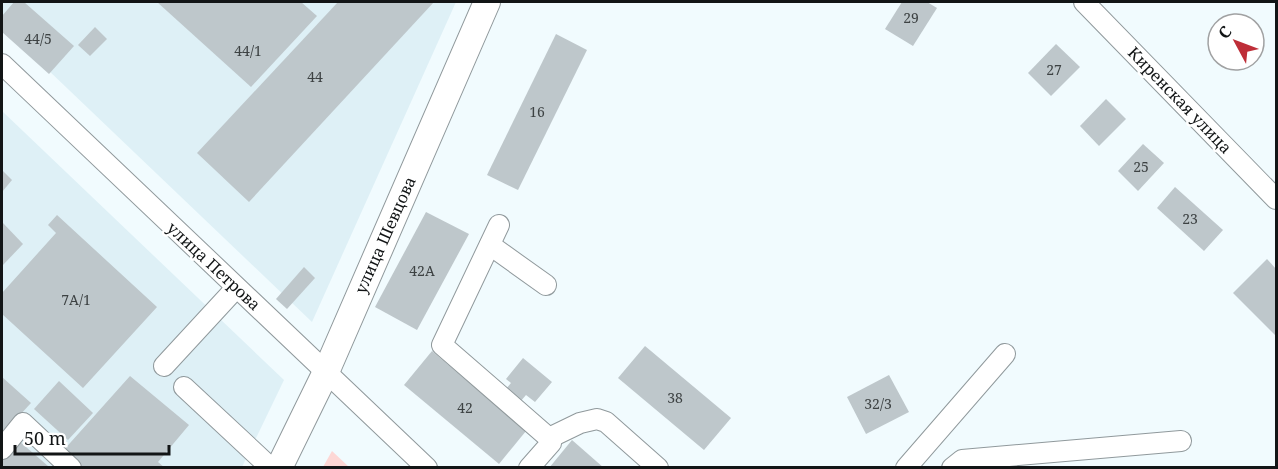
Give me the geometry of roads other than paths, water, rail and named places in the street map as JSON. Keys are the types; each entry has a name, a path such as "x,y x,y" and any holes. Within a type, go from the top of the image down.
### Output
{"main road":[{"name":"улица Шевцова","path":"279,468 326,372 487,2"}],"street":[{"name":"Киренская улица","path":"1084,2 1276,200"},
{"name":"улица Петрова","path":"2,64 427,468"},
{"path":"499,225 442,345 549,438 551,443 529,468"},
{"path":"490,245 546,285"},
{"path":"164,366 236,288"},
{"path":"906,468 1005,354"},
{"path":"184,387 271,468"},
{"path":"549,438 580,423 597,419 606,422 658,468"},
{"path":"2,449 23,423 70,468"},
{"path":"952,468 962,460 1181,441"}]}
